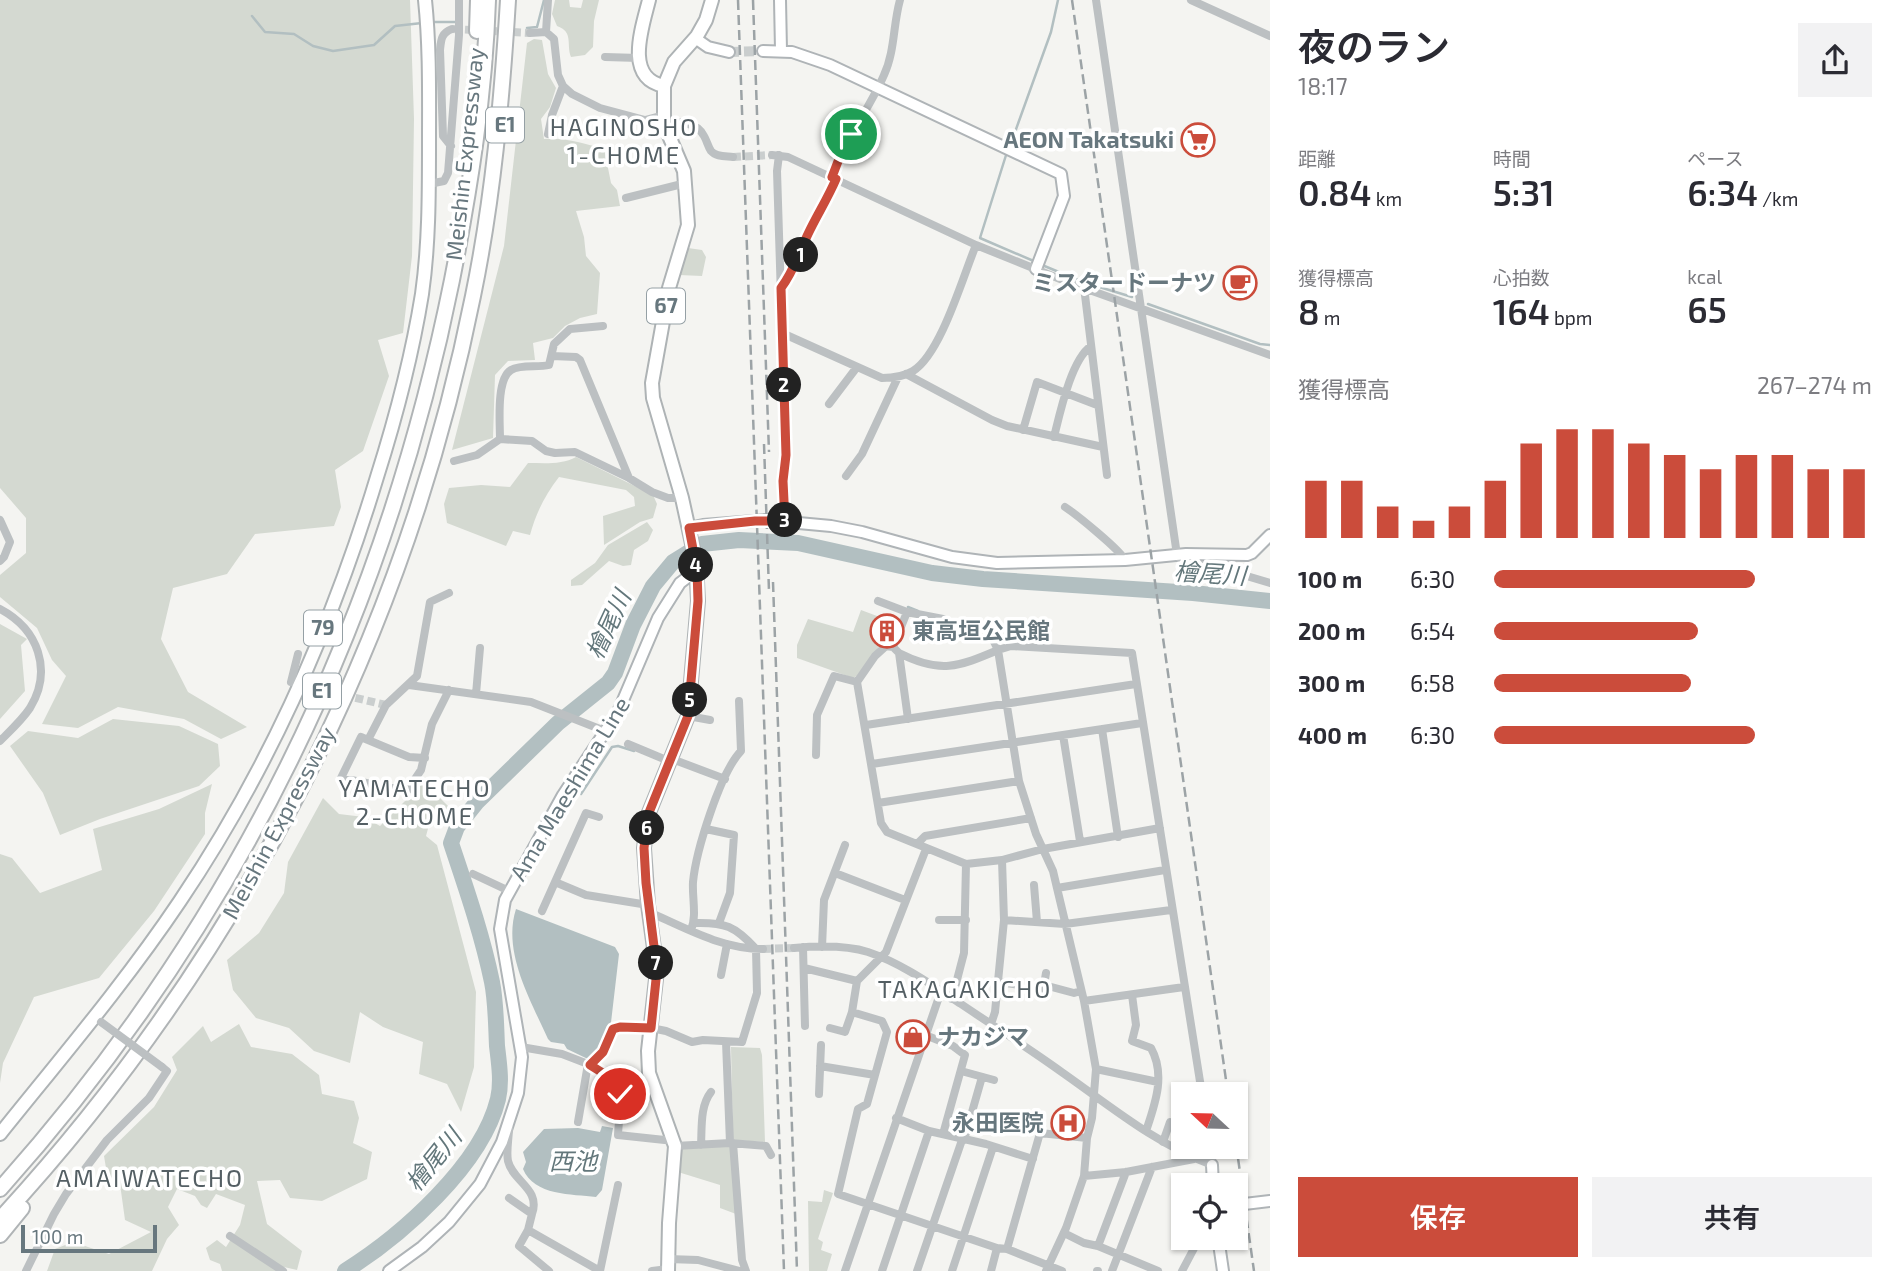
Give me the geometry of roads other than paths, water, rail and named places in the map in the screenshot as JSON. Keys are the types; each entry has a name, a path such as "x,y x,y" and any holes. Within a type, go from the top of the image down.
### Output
{"highway":[{"name":"Meishin Expressway","path":"446,307 468,159 477,56 478,0"},
{"name":"Meishin Expressway","path":"0,1189 74,1102 180,956 275,793 352,623 383,541 419,421 446,307 474,160 488,0"},
{"name":"Meishin Expressway","path":"482,248 498,123 508,0"},
{"name":"Meishin Expressway","path":"0,1219 37,1179 122,1074 212,945 287,816 351,686 383,606 425,482 461,351 504,130 515,0"},
{"path":"0,1235 128,1078 219,948 294,819 328,749 351,686"}],"main road":[{"path":"649,0 640,39 639,58 646,79 653,84 664,86"},
{"name":"67","path":"668,1266 674,1143 649,1073 657,970 644,848 648,815 688,716 698,601 690,531 653,398 652,383 669,288 688,225 682,163 664,119 664,86 674,62 695,38 706,20 712,0"},
{"path":"780,0 781,50"},
{"name":"79","path":"0,1134 97,1020 180,901 239,806 288,709 331,610 368,508 400,399 422,292 429,184 428,39 425,3"},
{"path":"695,38 708,47 729,52"},
{"path":"763,51 781,50 830,65 1061,174 1064,196 1036,269"},
{"path":"690,531 755,521 785,521 862,531 930,552 997,563 1125,560 1177,555 1250,555 1270,535"},
{"name":"Ama Maeshima Line","path":"389,1271 436,1235 465,1203 487,1173 508,1126 521,1074 521,1046 500,929 509,891 563,795 626,698 658,618 680,583 696,566"},
{"path":"1212,1165 1212,1173"},
{"path":"1248,1204 1270,1201"},
{"path":"1220,1250 1223,1271"}],"street":[{"path":"429,184 444,181 451,146 459,0"},
{"path":"546,32 548,0"},
{"path":"781,288 792,274 834,178 842,151 878,87 892,55 900,0"},
{"path":"1096,0 1177,555 1184,563 1213,566 1270,583"},
{"path":"1191,0 1270,36"},
{"path":"451,146 443,136 440,50 441,38 445,32 452,29"},
{"path":"530,33 546,32 554,40 556,68 563,86 572,94 600,108 645,120 664,119 697,128 711,151 720,156 733,157"},
{"path":"605,57 639,58"},
{"path":"548,134 563,86"},
{"path":"785,521 783,481 786,455 775,155 834,178 976,245 1270,355"},
{"path":"626,198 686,183"},
{"path":"782,333 882,378 915,370 934,348 976,245"},
{"path":"1084,287 1107,475"},
{"path":"500,439 499,405 505,376 511,370 547,366 554,344 570,329 603,326"},
{"path":"1054,437 1083,352 1091,346"},
{"path":"552,356 576,357 580,360 629,478"},
{"path":"830,404 857,367"},
{"path":"902,375 992,420 1023,430 1103,447"},
{"path":"846,476 862,454 902,375"},
{"path":"1023,430 1037,382 1097,405"},
{"path":"454,461 477,455 500,439 532,441 546,451 575,453 667,498 682,498"},
{"path":"1065,507 1082,517 1125,560"},
{"path":"0,520 10,542 5,557 0,561"},
{"path":"368,740 386,705 409,685 420,669 430,602 449,593"},
{"path":"878,601 907,612 943,618"},
{"path":"0,609 26,628 38,648 41,668 37,690 29,708 0,741"},
{"path":"907,612 896,650 908,719"},
{"path":"987,626 998,650 1019,781 1057,888 1084,1002 1096,1069 1084,1176 1047,1268"},
{"path":"1160,828 1080,841 1002,860 966,864 884,830 857,682 886,646 932,666 946,668 1012,646 1132,653 1160,828 1171,910 1200,1082"},
{"path":"476,694 480,648"},
{"path":"291,682 298,654"},
{"path":"816,755 817,715 829,698 834,676 857,682"},
{"path":"866,725 1136,684"},
{"path":"409,685 531,702 605,731"},
{"path":"425,758 408,757 361,737 341,778 407,791 421,770 425,758 432,724 449,690"},
{"path":"693,927 695,869 724,779 741,751 739,701"},
{"path":"688,716 710,720"},
{"path":"872,764 1142,723"},
{"path":"1102,729 1118,836"},
{"path":"1063,735 1080,841"},
{"path":"815,741 826,740"},
{"path":"628,744 724,779"},
{"path":"878,803 1019,781"},
{"path":"542,911 586,813 599,817"},
{"path":"917,844 925,836 1031,818"},
{"path":"706,829 734,835 730,893 719,923"},
{"path":"822,947 824,900 845,845"},
{"path":"830,1028 845,1032 852,1012 857,981 886,952 926,849"},
{"path":"832,851 841,855"},
{"path":"991,1024 999,982 1004,920 1002,860"},
{"path":"952,999 963,962 966,864"},
{"path":"1057,888 1165,870"},
{"path":"835,873 905,900"},
{"path":"473,874 509,891"},
{"path":"555,882 586,895 649,908 727,944 759,949"},
{"path":"1034,885 1037,922"},
{"path":"1004,920 1065,924 1171,910"},
{"path":"939,920 966,920"},
{"path":"693,927 719,923 732,928 759,949"},
{"path":"721,975 727,944"},
{"path":"805,1026 804,968 798,948 855,950 879,957 941,991 1171,1146"},
{"path":"578,1122 589,1065 603,1052 613,1029 651,1028 692,1042 740,1043 746,1034 757,993 759,949"},
{"path":"804,968 857,981"},
{"path":"1042,996 1046,973"},
{"path":"999,982 1020,985"},
{"path":"1044,985 1074,992 1081,991"},
{"path":"1084,1002 1184,987"},
{"path":"845,1271 941,991"},
{"path":"1132,995 1136,1025 1132,1041 1151,1048 1158,1082 1159,1092 1146,1131"},
{"path":"852,1012 882,1021 887,1032 867,1104 858,1109 838,1194 963,1237 1007,1249 1047,1268 1062,1271"},
{"path":"26,1271 66,1194 107,1140 149,1098 167,1071 97,1020"},
{"path":"925,1035 953,1046 965,1055 943,1134"},
{"path":"726,1042 732,1143 741,1214 742,1260 746,1271"},
{"path":"820,1094 821,1045"},
{"path":"521,1046 562,1054 611,1077 620,1090 618,1135 674,1143 766,1146 771,1155"},
{"path":"820,1066 875,1075"},
{"path":"1096,1069 1158,1082"},
{"path":"961,1071 994,1080"},
{"path":"917,1271 982,1077"},
{"path":"701,1145 703,1112 711,1092"},
{"path":"572,1103 581,1104"},
{"path":"897,1118 929,1132 1033,1159"},
{"path":"1163,1142 1170,1122"},
{"path":"508,1126 508,1163 533,1195 534,1204 528,1230 519,1246 549,1271"},
{"path":"882,1271 929,1132"},
{"path":"1007,1249 1040,1133 1087,1138"},
{"path":"952,1271 993,1147"},
{"path":"1084,1176 1126,1172 1194,1159 1212,1165 1211,1159"},
{"path":"1112,1271 1152,1167"},
{"path":"1098,1246 1126,1172"},
{"path":"528,1230 600,1271 616,1205 618,1185"},
{"path":"509,1198 532,1214"},
{"path":"1063,1233 1158,1271"},
{"path":"230,1236 283,1271"},
{"path":"990,1271 997,1248"},
{"path":"1182,1271 1193,1250"},
{"path":"652,1271 698,1260 740,1271"}],"water":[{"path":"516,909 615,947 619,954 610,1031 603,1048 590,1060 567,1049 564,1044 548,1039 515,959 513,925"},
{"name":"西池","path":"602,1126 613,1128 602,1190 596,1197 555,1192 528,1178 523,1169 526,1162 523,1152 544,1129 578,1128 600,1132"}],"waterway":[{"path":"527,28 537,27 544,0"},
{"path":"1010,146 1051,32 1058,0"},
{"path":"252,16 265,32 294,34 313,46 333,51 374,45 395,26 422,23"},
{"path":"432,22 455,22"},
{"path":"1007,152 980,238 1036,262"},
{"path":"1042,265 1083,282 1132,297"},
{"path":"1148,304 1260,344 1270,345"},
{"name":"檜尾川","path":"345,1271 390,1239 436,1197 475,1149 489,1124 498,1099 500,1072 493,990 479,929 451,843 457,827 477,802 558,723 608,683 615,673 633,625 653,586 673,562 702,544 739,540 798,543 932,573 1270,601"},
{"path":"908,607 918,611"},
{"path":"945,618 953,621"},
{"path":"581,794 612,747 634,751"}],"tunnel":[{"path":"453,29 530,33"},
{"path":"729,52 763,51"},
{"path":"733,157 772,155"},
{"path":"297,684 386,705"},
{"path":"763,949 794,948"}],"railway":[{"path":"738,0 784,1271"},
{"path":"753,0 769,452"},
{"path":"1072,0 1226,1082"},
{"path":"764,444 769,591"},
{"path":"773,582 797,1271"},
{"path":"1238,1159 1254,1271"}],"place":[{"name":"AEON Takatsuki","path":"1198,140"},
{"name":"ミスタードーナツ","path":"1240,283"},
{"name":"東高垣公民館","path":"887,631"},
{"name":"ナカジマ","path":"913,1037"},
{"name":"永田医院","path":"1068,1123"}],"district":[{"name":"HAGINOSHO 1-CHOME","path":"624,142"},
{"name":"YAMATECHO 2-CHOME","path":"415,803"},
{"name":"TAKAGAKICHO","path":"965,990"},
{"name":"AMAIWATECHO","path":"150,1179"}]}
